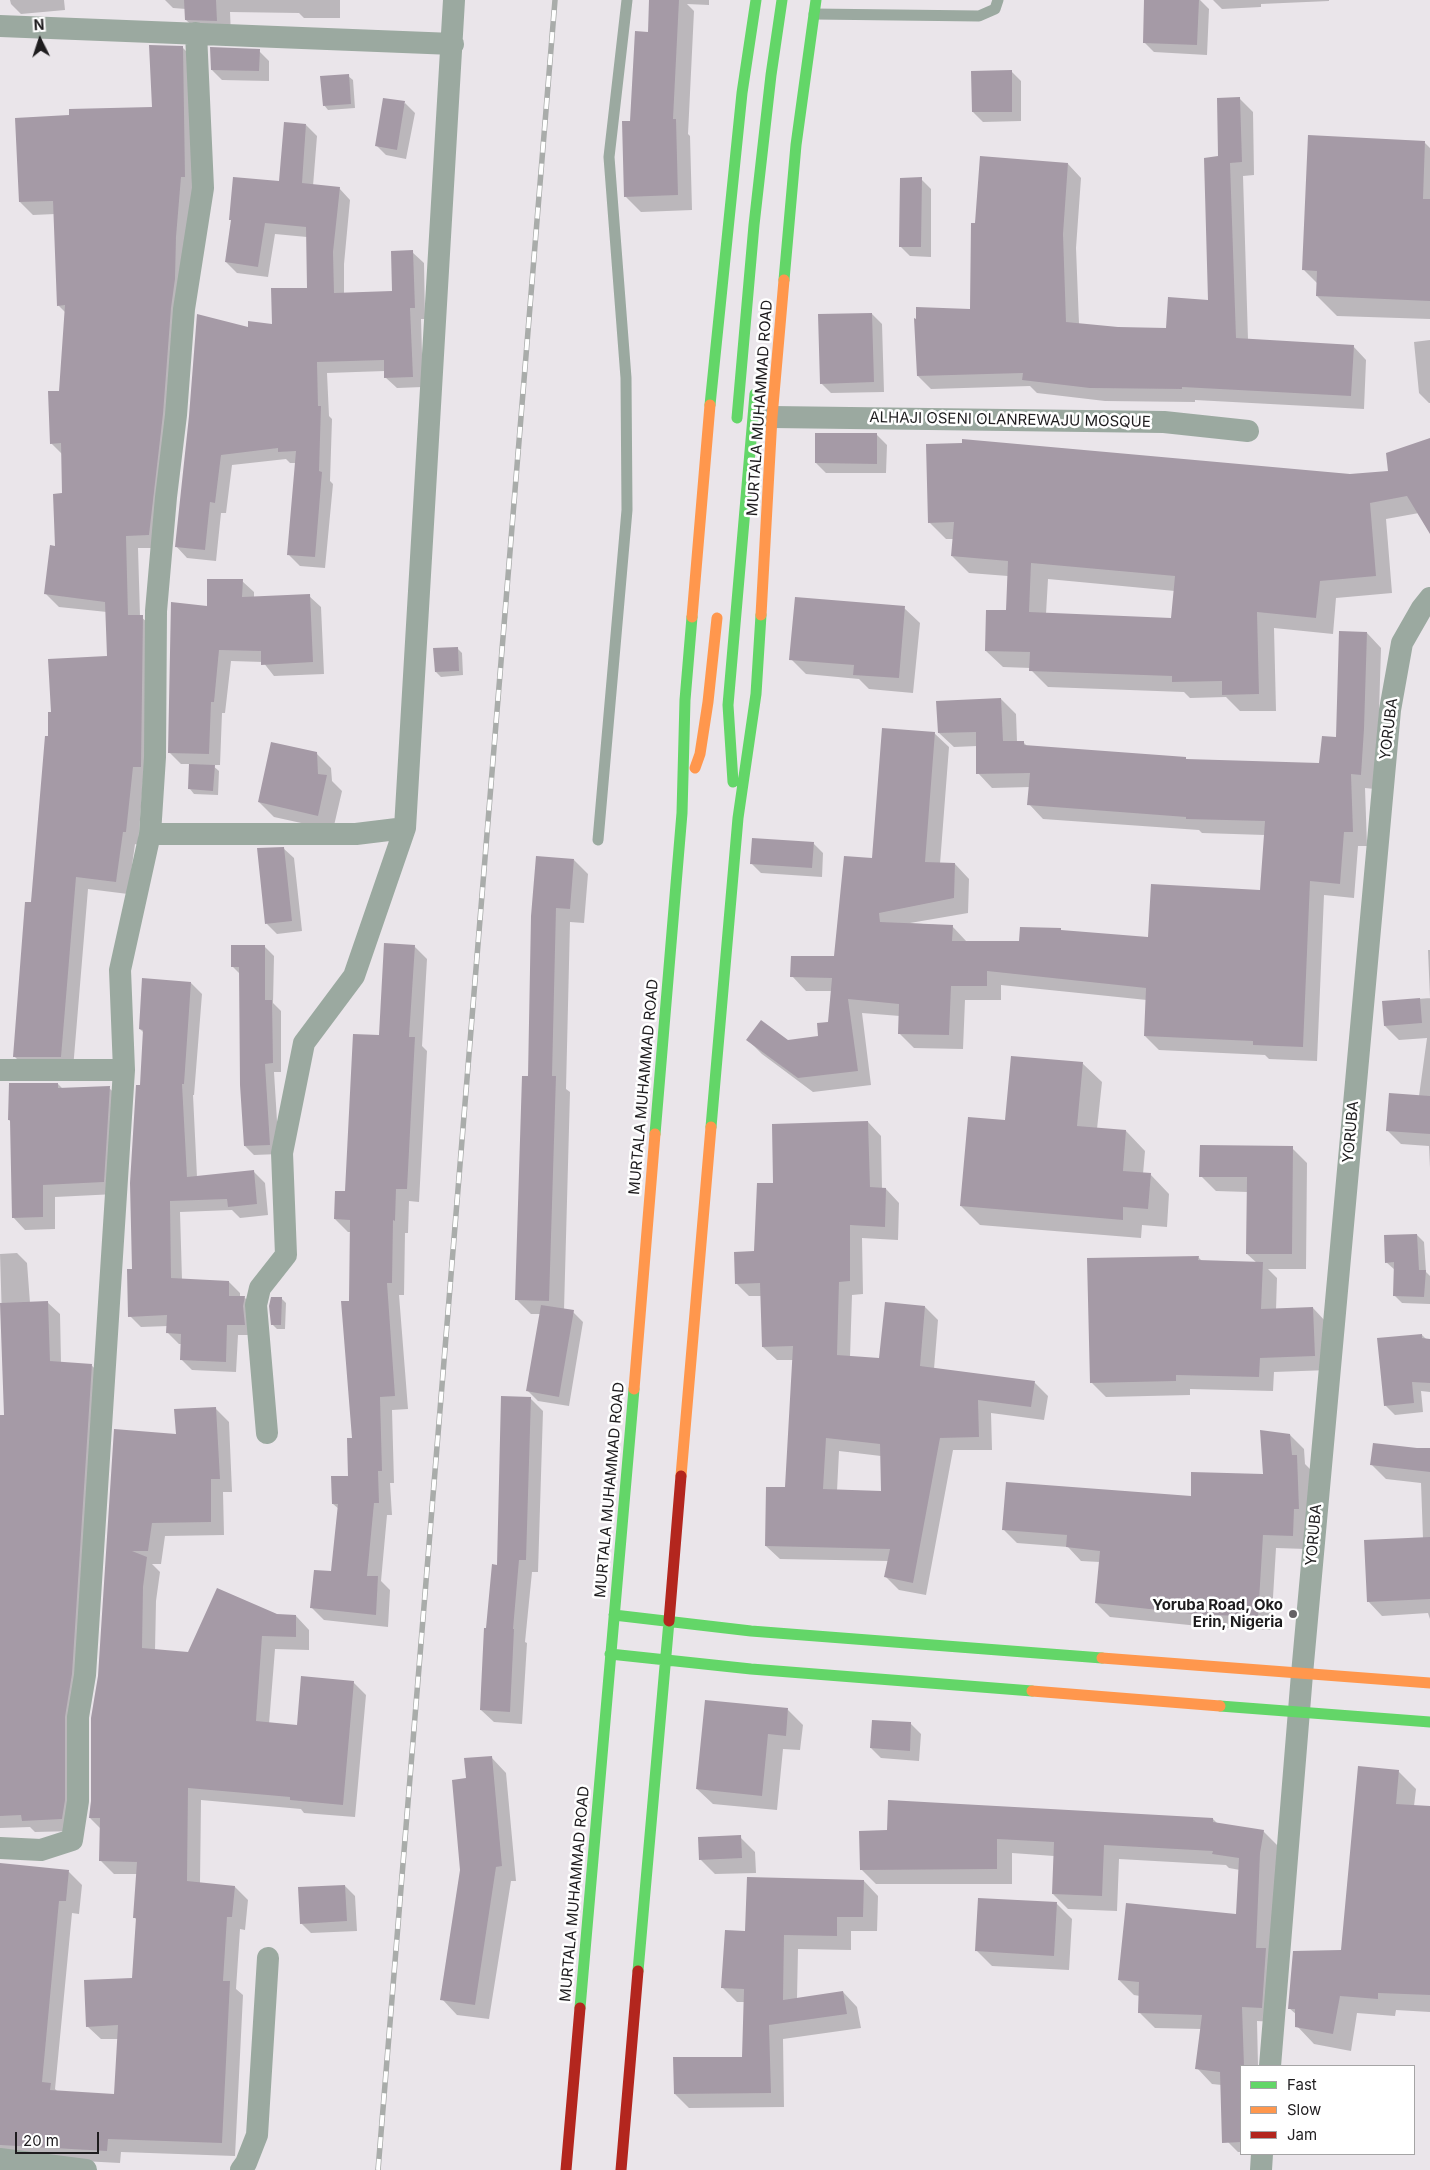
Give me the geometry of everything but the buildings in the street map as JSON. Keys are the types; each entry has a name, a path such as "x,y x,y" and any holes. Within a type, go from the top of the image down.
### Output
{"main road":[{"name":"MURTALA MUHAMMAD ROAD","path":"566,2170 682,812 685,700 714,351 742,93 756,0"},
{"name":"MURTALA MUHAMMAD ROAD","path":"736,434 754,225 771,75 782,0"},
{"name":"MURTALA MUHAMMAD ROAD","path":"621,2170 738,818 756,694 772,417 796,145 816,0"},
{"name":"MURTALA MUHAMMAD ROAD","path":"738,818 730,756 728,705 756,382"},
{"name":"MURTALA MUHAMMAD ROAD","path":"682,812 700,754 708,702 718,606"},
{"path":"614,1615 751,1631 1430,1683"},
{"path":"610,1654 751,1669 1430,1722"}],"street":[{"path":"267,1433 256,1305 260,1288 286,1255 282,1153 304,1043 354,976 405,828 453,44 454,0"},
{"path":"0,26 196,32 453,44"},
{"path":"0,1848 41,1850 72,1840 78,1801 78,1717 85,1674 124,1070 120,970 150,834 155,757 156,611 166,497 176,416 184,309 203,188 196,32"},
{"name":"ALHAJI OSENI OLANREWAJU MOSQUE","path":"772,417 1164,422 1248,430"},
{"name":"YORUBA","path":"1270,2065 1302,1674 1390,710 1402,643 1422,608 1430,598"},
{"path":"150,834 356,834 405,828"},
{"path":"0,1070 124,1070"},
{"path":"241,2170 246,2164 257,2135 268,1958"},
{"path":"1261,2170 1262,2155"},
{"path":"0,2159 86,2170"}],"lane":[{"path":"598,840 627,510 626,378 609,157 627,0"},
{"path":"814,14 979,16 995,9 998,0"}],"railway":[{"path":"378,2170 555,0"}],"traffic: fast":[{"path":"710,405 742,93 756,0"},
{"path":"737,418 754,225 771,75 782,0"},
{"path":"784,280 796,145 816,0"},
{"path":"733,782 728,705 755,394"},
{"path":"711,1127 738,818 756,694 761,615"},
{"path":"655,1134 682,813 685,700 692,617"},
{"path":"580,2008 634,1389"},
{"path":"614,1615 751,1631 1102,1658"},
{"path":"638,1971 669,1621"},
{"path":"610,1654 751,1669 1032,1691"},
{"path":"1220,1706 1430,1722"}],"traffic: slow":[{"path":"761,615 772,417 784,280"},
{"path":"692,617 710,405"},
{"path":"695,768 700,754 708,702 717,618"},
{"path":"681,1476 711,1127"},
{"path":"634,1389 655,1134"},
{"path":"1102,1658 1430,1683"},
{"path":"1032,1691 1220,1706"}],"traffic: jam":[{"path":"669,1621 681,1476"},
{"path":"621,2170 638,1971"},
{"path":"566,2170 580,2008"}],"place":[{"name":"Yoruba Road, Oko Erin, Nigeria","path":"1293,1614"}]}
